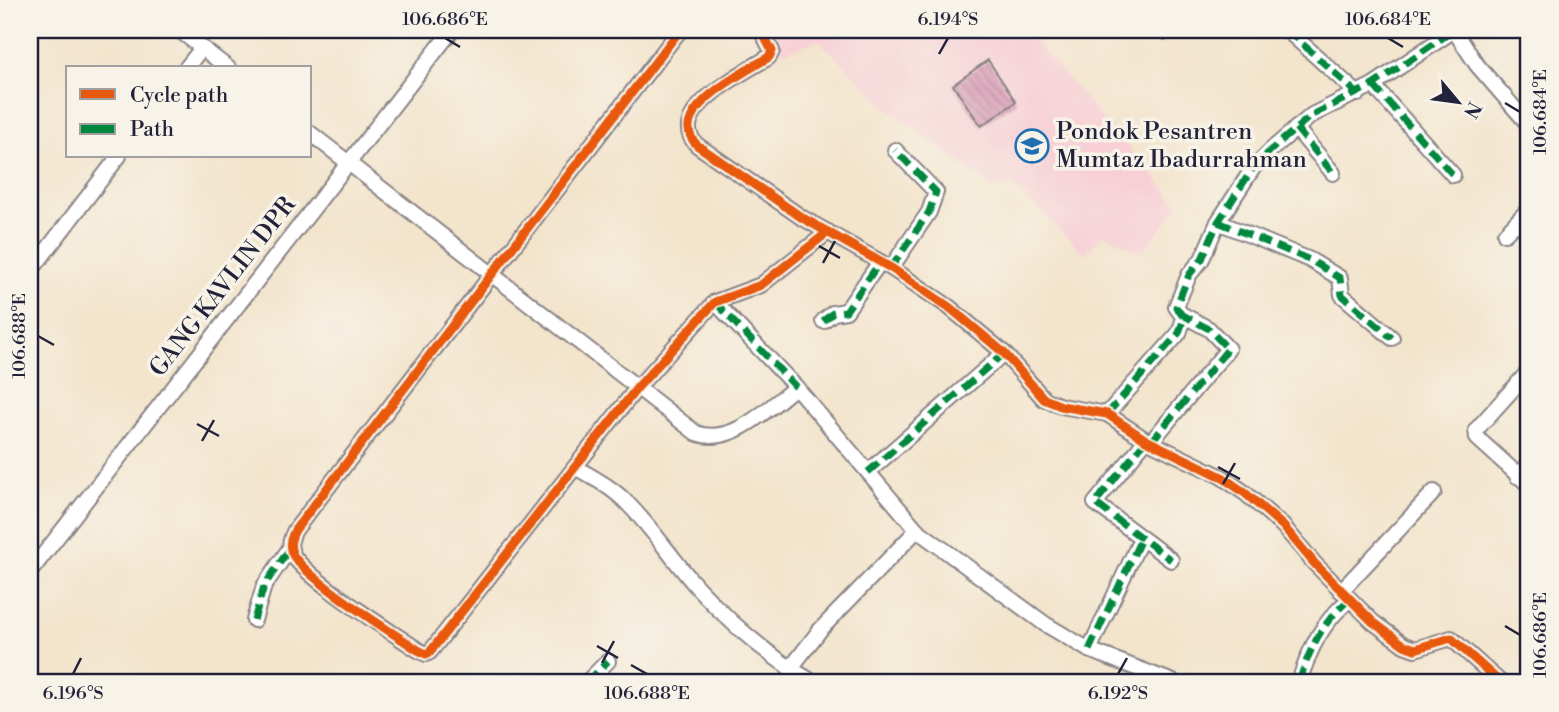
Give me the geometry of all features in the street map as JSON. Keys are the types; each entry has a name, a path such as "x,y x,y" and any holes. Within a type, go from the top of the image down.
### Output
{"street":[{"path":"179,30 225,66"},
{"name":"GANG KAVLIN DPR","path":"30,572 452,30"},
{"path":"254,620 264,586 290,548 295,530 680,30"},
{"path":"761,30 772,51 769,57 698,105 687,122 688,133 697,145 828,232 886,265 949,306 1004,353 1044,399 1061,406 1107,414 1149,441 1222,477 1245,493 1283,526 1373,622 1415,649 1451,638 1500,682"},
{"path":"1287,30 1358,94"},
{"path":"1171,560 1095,503 1228,349 1209,329 1183,315 1176,307 1189,275 1202,259 1219,222 1254,168 1311,114 1358,94 1454,30 1477,65 1529,125"},
{"path":"188,66 201,48"},
{"path":"1373,85 1452,175"},
{"path":"1296,128 1333,173"},
{"path":"312,135 680,422 710,438 739,429 796,387"},
{"path":"823,321 833,313 846,312 929,212 936,192 895,150"},
{"path":"30,272 117,158"},
{"path":"1505,234 1529,209"},
{"path":"1219,222 1310,260 1340,278 1342,295 1392,338"},
{"path":"1517,222 1529,233"},
{"path":"290,548 294,557 331,589 426,654 440,642 637,388 715,302 761,285 828,232"},
{"path":"715,302 796,387 917,530 1045,624 1089,650 1173,682"},
{"path":"1107,414 1176,338 1183,315"},
{"path":"868,472 1004,353"},
{"path":"1529,371 1476,430 1477,439 1529,485"},
{"path":"1517,476 1529,463"},
{"path":"575,467 606,485 628,503 699,588 749,638 790,669 813,682"},
{"path":"1299,682 1316,637 1345,595 1434,492"},
{"path":"790,669 820,630 917,530"},
{"path":"1089,650 1141,539"},
{"path":"587,682 608,662"}],"shaded area":[{"name":"Pondok Pesantren Mumtaz Ibadurrahman","path":"766,30 1025,30 1179,205 1142,253 1104,234 1085,254 1011,183 994,189 890,110 819,40 783,53"}],"building":[{"path":"988,60 1016,102 981,126 953,85"}],"marked path":[{"path":"1287,30 1358,94"},
{"path":"1107,414 1179,333 1184,318 1176,307 1189,275 1202,259 1218,222 1253,168 1312,115 1373,85 1454,30"},
{"path":"1373,85 1453,175"},
{"path":"1296,128 1333,173"},
{"path":"891,268 929,212 936,192 895,150"},
{"path":"1218,222 1310,260 1340,278 1342,295 1392,338"},
{"path":"823,321 833,313 846,311 880,262"},
{"path":"715,302 796,387"},
{"path":"1151,442 1228,349 1209,329 1183,315"},
{"path":"868,472 1004,353"},
{"path":"1146,440 1095,503 1171,560"},
{"path":"1089,650 1141,539"},
{"path":"254,620 264,586 290,548"},
{"path":"1299,682 1324,626 1350,599"},
{"path":"587,682 608,661"}],"cycle path":[{"path":"680,30 295,530 291,542 293,555 315,578 351,605 418,650 426,654 430,652 637,388 715,302 761,285 828,232"},
{"path":"761,30 772,51 769,57 711,94 699,107 691,119 689,132 697,145 801,217 891,268 949,307 1004,353 1044,399 1061,406 1107,414 1146,440 1222,477 1245,493 1283,526 1315,564 1373,622 1404,645 1415,649 1451,638 1500,682"}],"place":[{"name":"Pondok Pesantren Mumtaz Ibadurrahman","path":"1032,146"}]}
